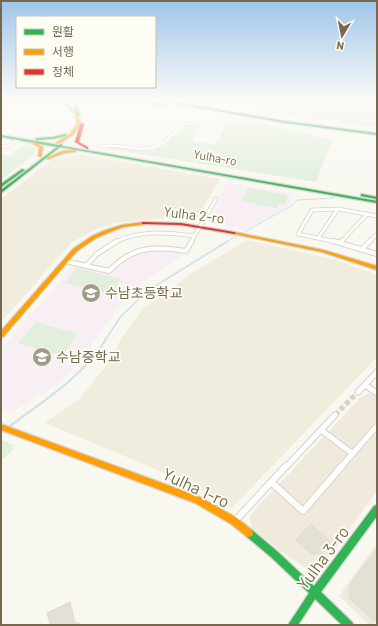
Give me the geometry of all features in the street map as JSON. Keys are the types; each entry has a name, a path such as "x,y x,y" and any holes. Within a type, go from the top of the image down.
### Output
{"main road":[{"path":"37,139 60,137 72,130"},
{"path":"1,186 40,156 75,134 77,130"},
{"path":"81,130 77,138 77,142 85,149"},
{"path":"354,130 377,133"},
{"path":"357,130 377,133"},
{"name":"Yulha-ro","path":"1,135 37,139 59,145"},
{"name":"Yulha-ro","path":"1,135 377,202"},
{"path":"30,141 41,147 40,156"},
{"path":"1,192 59,145"},
{"path":"36,165 58,154 85,149"},
{"name":"Yulha-ro","path":"85,149 93,149 377,198"},
{"name":"Yulha 2-ro","path":"1,335 65,261 85,242 110,230 139,223 170,222 233,232 337,255 377,267"},
{"name":"Yulha 1-ro","path":"1,428 197,500 234,521 275,555 349,625"},
{"name":"Yulha 3-ro","path":"293,625 315,592 377,509"}],"street":[{"path":"93,149 106,144 143,148 156,146 162,144 177,130"},
{"path":"1,146 7,147 19,139"},
{"path":"65,261 109,271 122,258 140,250 157,248 186,251 216,199"},
{"path":"318,238 338,209"},
{"path":"377,216 338,209 312,210 298,234 340,243 377,254"},
{"path":"340,243 367,214"},
{"path":"86,266 95,255 104,248 131,236 157,232 194,236"},
{"path":"362,249 377,234"},
{"path":"358,392 377,372"},
{"path":"365,385 377,393"},
{"path":"234,521 335,415"},
{"path":"271,482 303,511 376,427"},
{"path":"321,430 353,454"}],"shaded area":[{"path":"78,154 220,179 195,221 173,218 115,223 99,228 72,242 1,322 1,199 52,160"},
{"path":"227,183 293,194 289,205 245,230 209,223"},
{"path":"247,240 336,260 377,275 377,357 232,508 208,493 153,468 45,423 79,399 108,364 122,337 143,309 192,273"},
{"path":"150,250 171,251 185,254 143,282 121,303 78,364 56,385 12,412 1,408 1,349 74,265 110,274 119,263 133,254"},
{"path":"370,393 377,397 377,491 320,570 311,572 278,549 252,528 250,515 361,397"},
{"path":"377,543 377,625 369,625 339,596"}],"green space":[{"path":"181,130 196,130 192,142 215,144 223,130 290,130 332,140 316,182 97,147 110,143 153,151"},
{"path":"27,143 35,147 36,152 34,155 1,179 1,154 10,156"},
{"path":"248,188 288,195 285,205 279,204 277,208 241,201"},
{"path":"77,268 121,279 110,295 64,283"},
{"path":"36,322 78,334 62,356 18,343"},
{"path":"1,440 13,445 12,451 1,460"}],"building":[{"path":"311,524 331,542 321,553 312,554 295,540"},
{"path":"377,548 377,616 374,621 350,599 349,586"},
{"path":"70,602 75,622 83,625 50,625 47,613"}],"waterway":[{"path":"226,242 291,206 297,200 334,198"},
{"path":"104,342 121,316 149,290 228,241"},
{"path":"7,428 73,378 105,341"}],"tunnel":[{"path":"335,415 358,392"}],"traffic: fast":[{"path":"348,130 377,134"},
{"path":"37,139 53,138 65,135"},
{"path":"1,136 377,202"},
{"path":"1,192 61,145"},
{"path":"1,186 23,170"},
{"path":"362,195 377,198"},
{"path":"293,625 315,592 377,509"},
{"path":"249,533 275,555 349,625"}],"traffic: slow":[{"path":"58,143 72,134 74,130"},
{"path":"34,143 41,147 40,156"},
{"path":"48,158 64,152 74,151"},
{"path":"1,335 75,250 94,237 108,231 122,226 144,223"},
{"path":"234,233 323,251 377,268"},
{"path":"1,427 197,500 234,521 249,533"}],"traffic: jam":[{"path":"80,130 77,142 87,148"},
{"path":"144,223 181,224 234,233"}],"place":[{"name":"수남초등학교","path":"91,293"},
{"name":"수남중학교","path":"42,357"}]}
